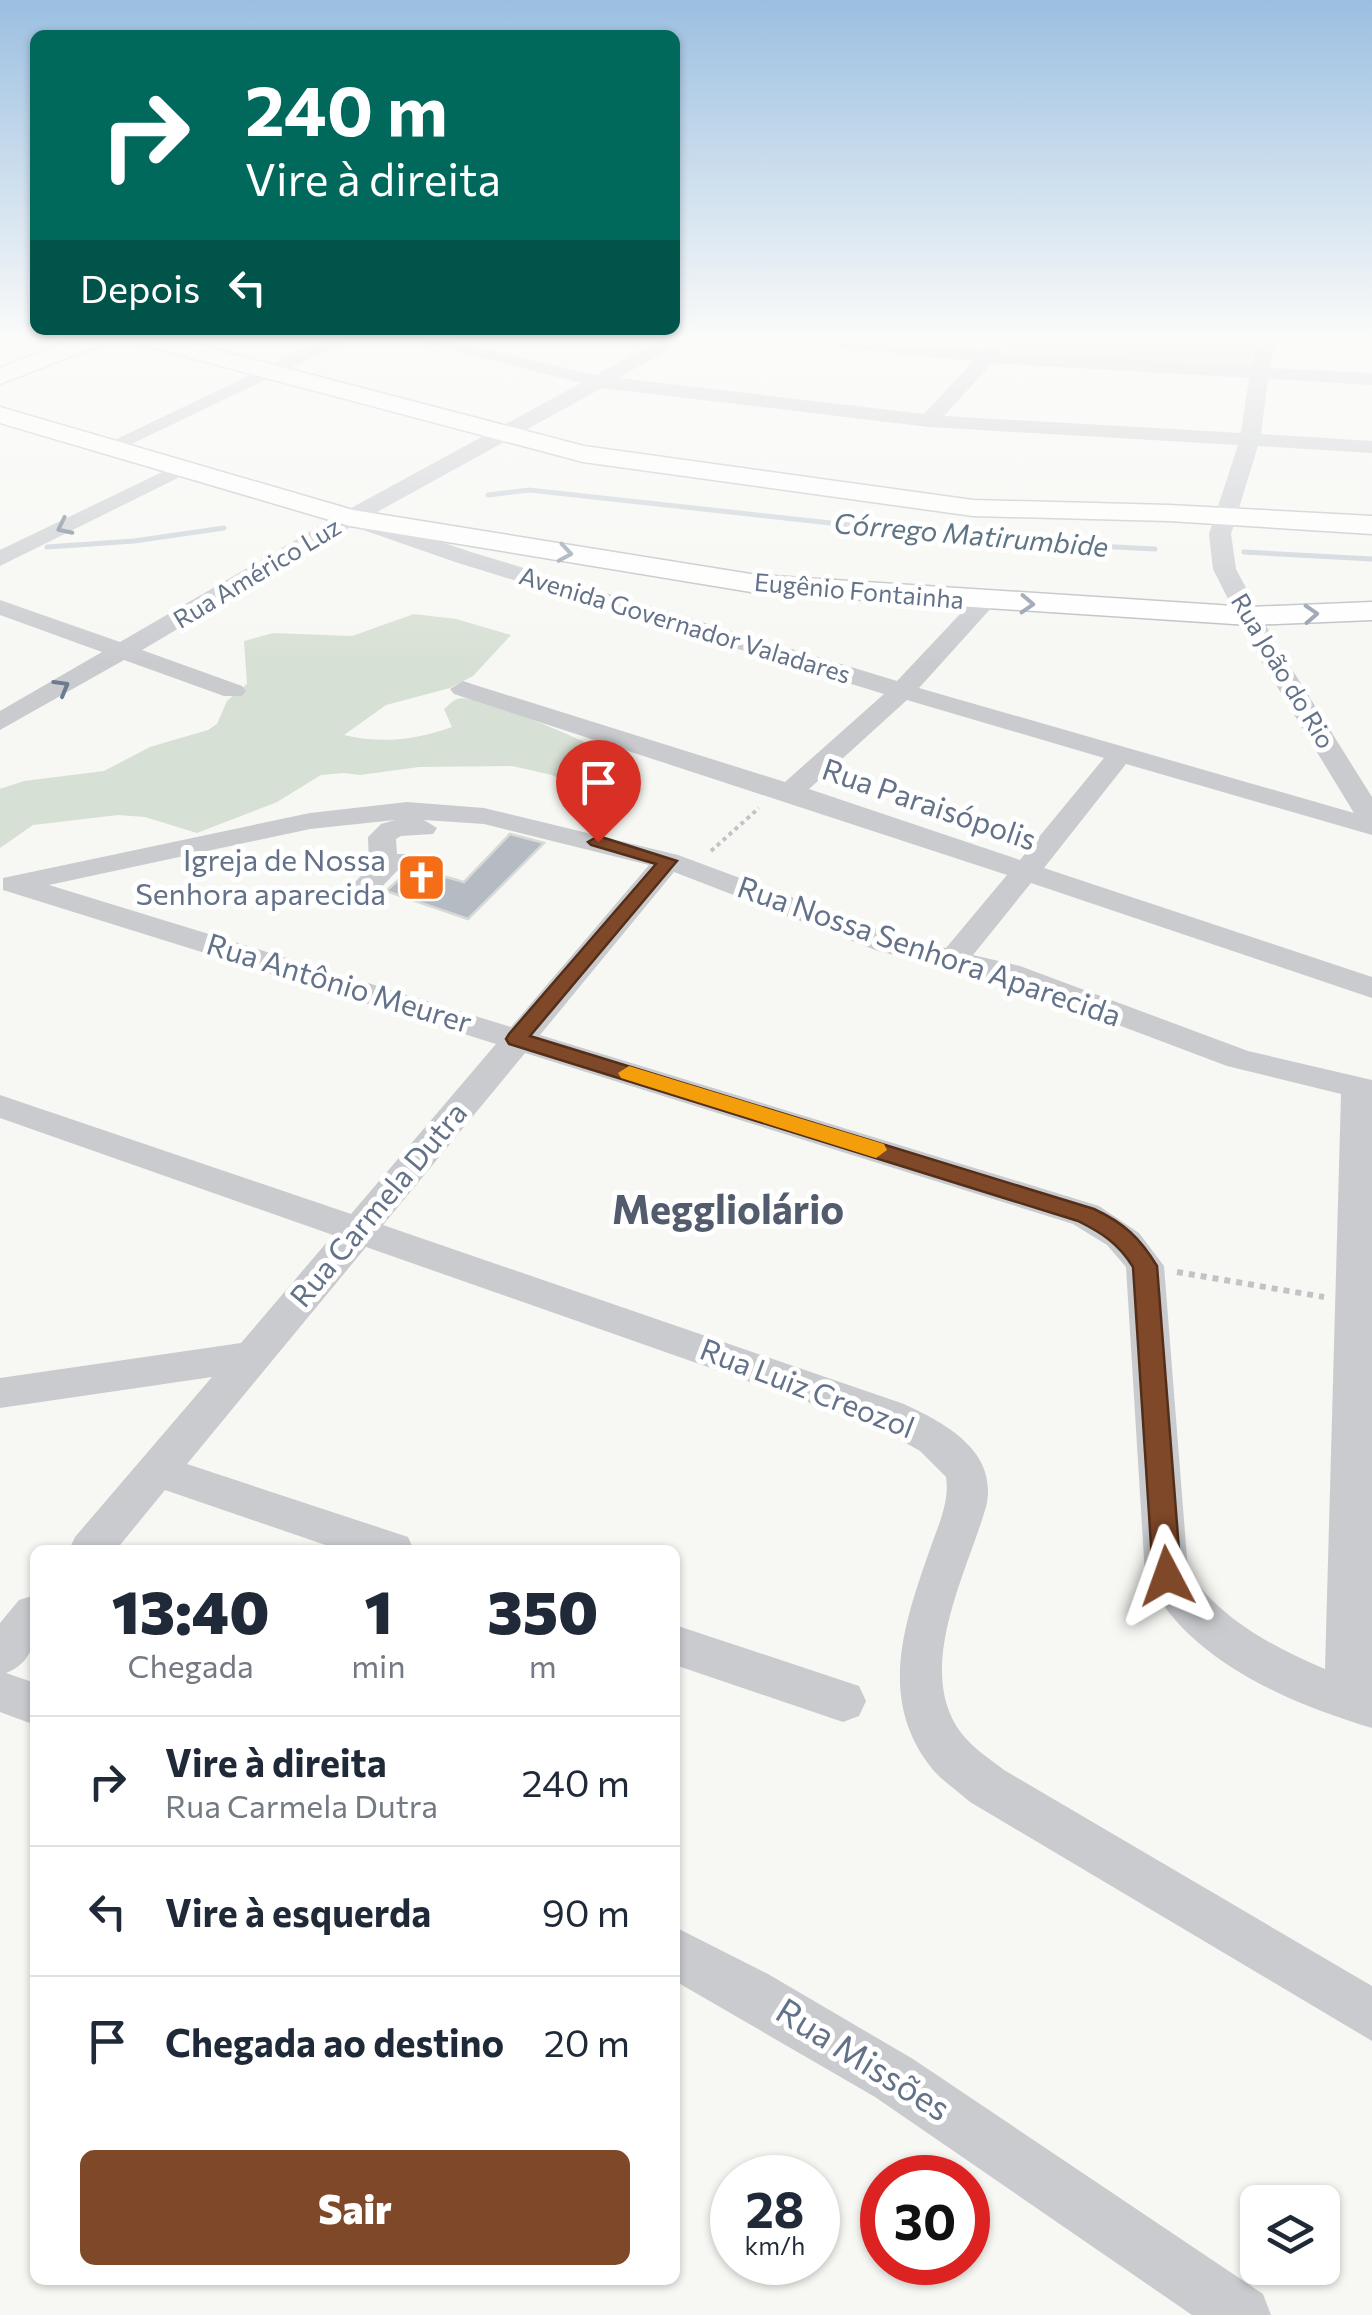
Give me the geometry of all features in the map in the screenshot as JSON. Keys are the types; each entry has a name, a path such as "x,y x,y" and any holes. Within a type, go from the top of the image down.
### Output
{"main road":[{"name":"Avenida Governador Valadares","path":"114,448 350,518"},
{"path":"565,448 642,466 938,504 1372,525"},
{"name":"Eugênio Fontainha","path":"350,518 757,584 1249,616 1372,611"}],"street":[{"name":"Rua Américo Luz","path":"0,722 350,518 479,448"},
{"name":"Rua João do Rio","path":"1247,448 1224,516 1218,550 1224,572 1372,819"},
{"path":"0,559 183,468"},
{"name":"Avenida Governador Valadares","path":"350,518 482,563 902,691 1372,827"},
{"path":"785,791 902,691 984,601"},
{"path":"0,607 234,691"},
{"name":"Rua Paraisópolis","path":"463,690 785,791 1372,988"},
{"path":"954,959 1120,756"},
{"name":"Rua Nossa Senhora Aparecida","path":"7,888 310,821 407,810 484,816 562,832 680,865 888,944 1009,974 1238,1059 1365,1089"},
{"path":"385,864 382,837 389,830 467,830 484,816"},
{"path":"363,890 385,864 422,860"},
{"name":"Rua Carmela Dutra","path":"94,1545 516,1039 680,865"},
{"name":"Rua Antônio Meurer","path":"7,888 516,1039 1086,1215 1113,1228 1131,1244 1145,1266"},
{"path":"1145,1266 1167,1576 1190,1610 1228,1642 1360,1704 1355,1302 1365,1089"},
{"name":"Rua Luiz Creozol","path":"0,1106 890,1415 924,1432 954,1457 967,1478 964,1507 920,1650 918,1684 926,1716 946,1749 987,1786 1372,2015"},
{"path":"0,1394 253,1356"},
{"path":"158,1471 378,1545"},
{"path":"0,1654 30,1620"},
{"path":"680,1646 842,1701"},
{"path":"0,1691 30,1702"},
{"name":"Rua Missões","path":"680,1955 742,1986 931,2100 1242,2315"}],"path":[{"path":"680,865 785,791"},
{"path":"1145,1266 1355,1302"}],"shaded area":[{"path":"414,614 456,619 511,635 473,676 450,688 386,705 344,735 386,740 412,738 452,727 444,709 457,699 468,699 506,709 603,750 605,757 590,766 585,785 577,789 552,775 512,766 419,767 360,775 321,775 277,802 197,833 145,817 118,815 33,825 0,848 0,789 24,781 104,771 150,747 217,724 227,701 247,684 244,641 273,633 352,636"}],"building":[{"name":"Igreja de Nossa Senhora aparecida","path":"510,834 544,843 468,919 386,891 405,874 425,871 464,882"}],"waterway":[{"name":"Córrego Matirumbide","path":"488,495 529,490 996,541 1155,549"},
{"name":"Córrego Matirumbide","path":"47,547 134,541 224,528"},
{"name":"Córrego Matirumbide","path":"1244,552 1372,559"}],"slow traffic":[{"path":"629,1073 876,1150"}],"place":[{"name":"Igreja de Nossa Senhora aparecida","path":"421,878"}],"district":[{"name":"Meggliolário","path":"728,1210"}],"route":[{"path":"598,842 668,861 516,1039 1086,1215 1113,1228 1131,1244 1145,1266 1167,1576"}]}
